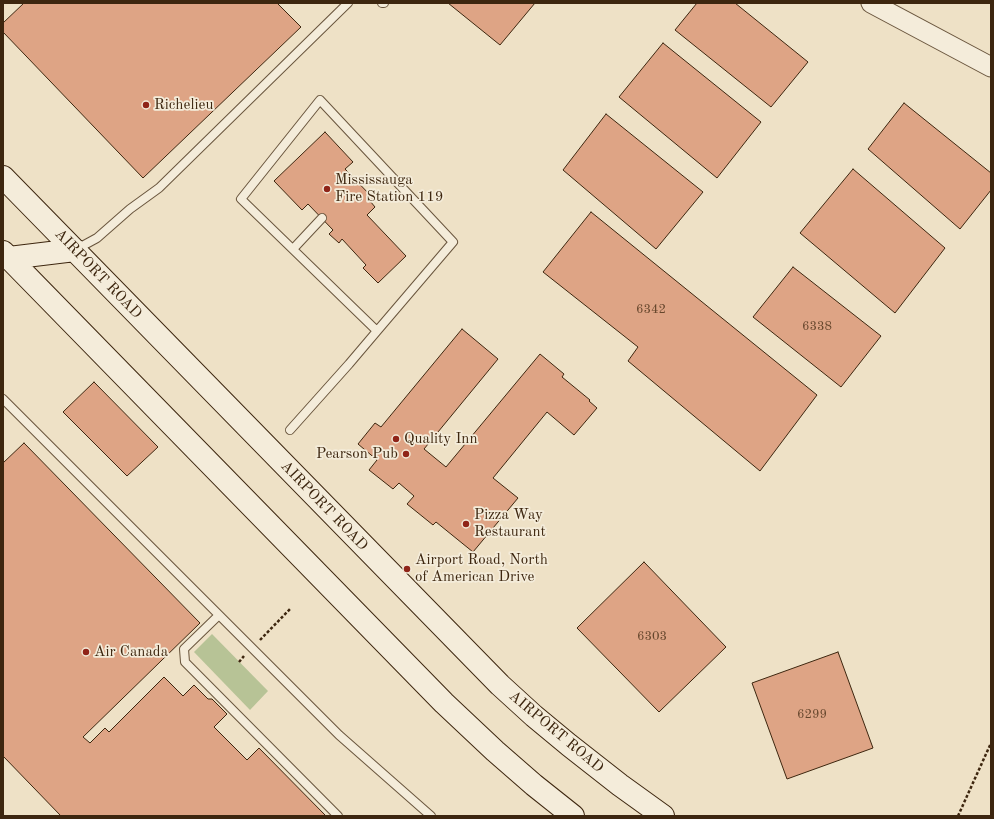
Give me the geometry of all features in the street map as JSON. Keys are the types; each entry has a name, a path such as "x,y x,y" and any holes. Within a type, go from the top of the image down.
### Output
{"main road":[{"name":"AIRPORT ROAD","path":"3,177 500,685 569,745 663,816"},
{"path":"6,255 75,250"},
{"path":"6,255 444,703 495,751 573,816"}],"street":[{"path":"871,3 991,67"}],"lane":[{"path":"75,250 97,238 130,209 159,188 348,3"},
{"path":"290,430 349,364 453,242 320,100 241,199 377,331"},
{"path":"293,249 322,218"},
{"path":"3,399 339,735 431,816"},
{"path":"219,615 184,650 185,662 338,816"}],"path":[{"path":"238,662 290,610"},
{"path":"958,816 991,743"}],"green space":[{"path":"212,634 268,691 250,710 194,652"}],"building":[{"name":"Richelieu","path":"24,3 277,3 301,27 143,178 3,32 3,23"},
{"path":"448,3 535,3 500,45"},
{"path":"697,3 735,3 808,62 771,107 675,30"},
{"path":"663,43 761,122 717,178 619,97"},
{"path":"904,103 991,173 991,190 960,229 868,149"},
{"path":"606,114 703,192 656,249 563,170"},
{"path":"325,132 353,162 345,169 373,198 370,201 375,207 367,215 406,256 378,283 363,268 366,265 342,239 339,243 329,234 333,230 308,204 302,210 274,181"},
{"path":"853,169 945,248 895,313 800,233"},
{"path":"591,212 817,395 760,471 628,361 638,347 543,272"},
{"path":"793,267 881,336 841,387 753,317"},
{"name":"Quality Inn","path":"462,329 498,359 424,449 446,467 540,354 564,374 562,377 590,400 589,401 597,408 574,435 547,412 493,478 518,498 473,552 436,522 433,525 407,504 414,496 399,483 393,489 369,470 377,460 358,444 375,423 381,427"},
{"path":"94,382 158,447 127,476 63,412"},
{"name":"Air Canada","path":"24,443 200,623 83,737 90,743 105,728 109,732 164,677 183,696 194,685 208,699 212,699 227,714 214,727 247,760 259,748 326,816 61,816 3,756 3,463"},
{"path":"644,562 726,647 659,712 577,628"},
{"path":"838,652 873,748 787,779 752,683"}],"place":[{"name":"Richelieu","path":"146,105"},
{"name":"Mississauga Fire Station 119","path":"327,189"},
{"name":"Quality Inn","path":"396,439"},
{"name":"Pearson Pub","path":"406,454"},
{"name":"Pizza Way Restaurant","path":"466,524"},
{"name":"Airport Road, North of American Drive","path":"407,569"},
{"name":"Air Canada","path":"86,652"}]}
